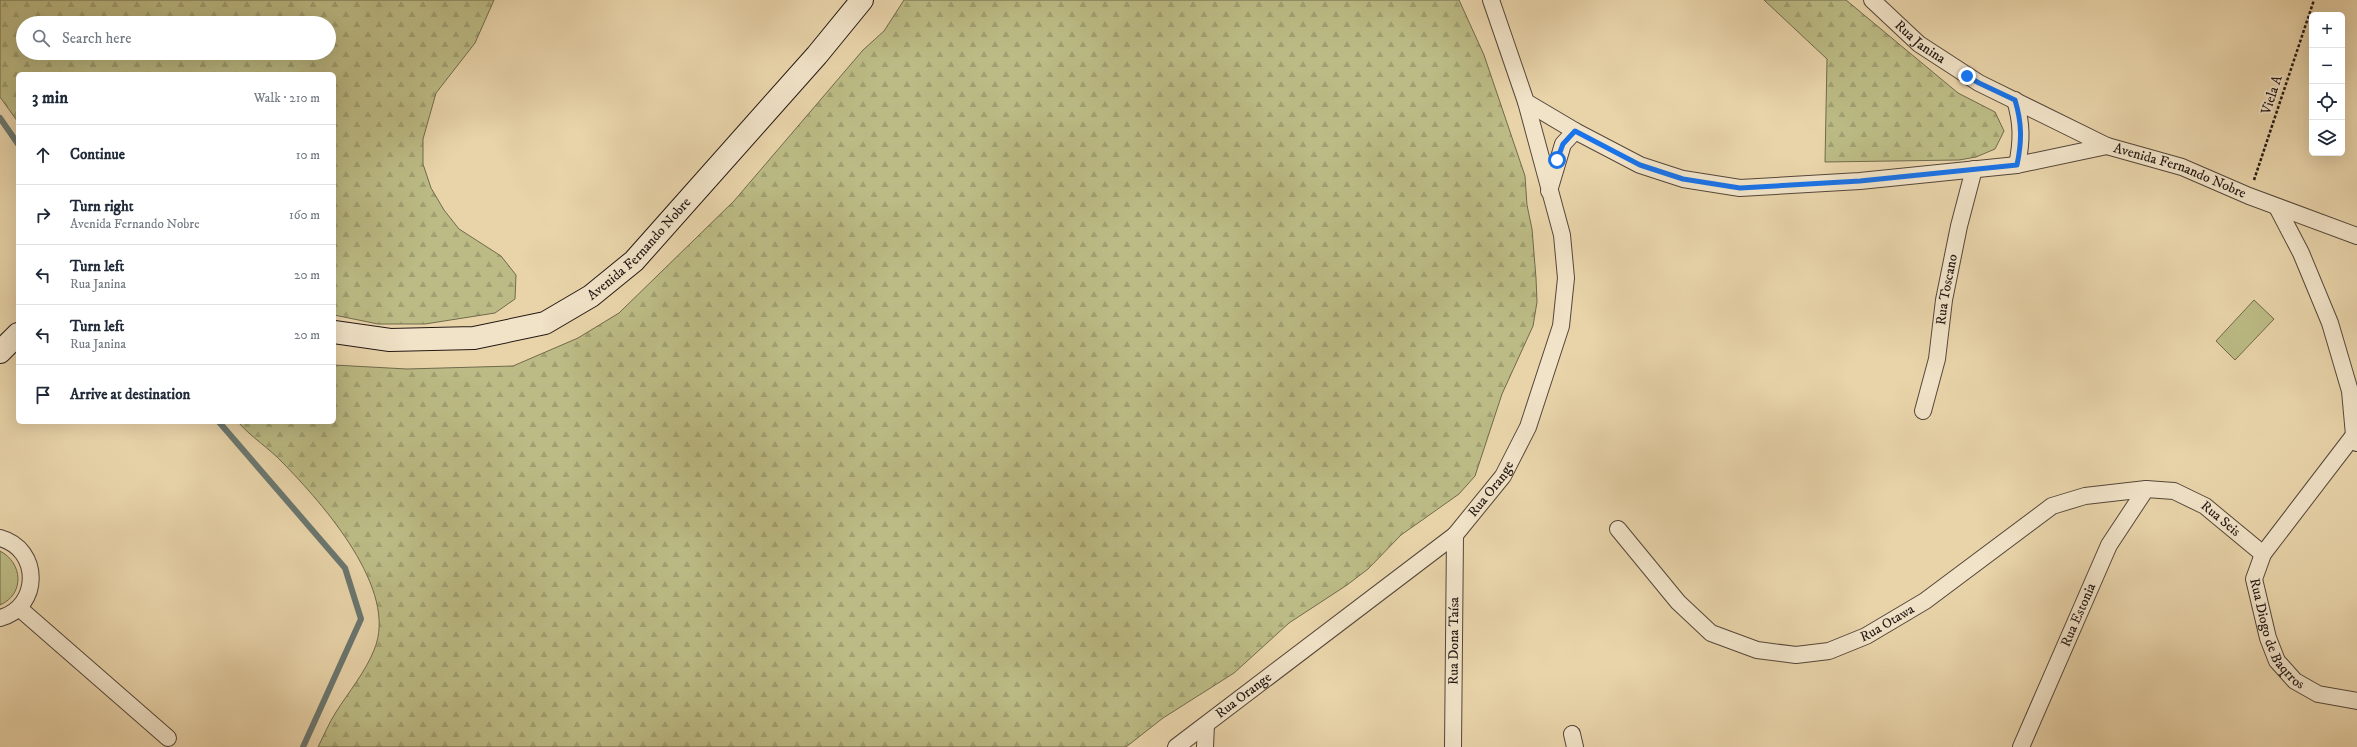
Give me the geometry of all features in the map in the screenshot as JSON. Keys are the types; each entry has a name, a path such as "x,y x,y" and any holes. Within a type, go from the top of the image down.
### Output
{"main road":[{"name":"Avenida Fernando Nobre","path":"336,332 390,340 474,338 545,323 590,296 634,261 818,55 862,0"},
{"path":"0,352 16,336"}],"street":[{"path":"1491,0 1526,102"},
{"name":"Rua Janina","path":"1872,0 1919,44 1979,83 2107,146"},
{"path":"2015,100 2021,120 2022,144 2017,165"},
{"name":"Avenida Fernando Nobre","path":"1526,102 1575,131 1640,165 1683,179 1740,188 1860,181 2017,165 2107,146 2182,167 2277,207"},
{"name":"Rua Orange","path":"1176,747 1455,535 1503,476 1528,427 1561,326 1566,271 1562,235 1549,192 1526,102"},
{"path":"1549,192 1563,144 1575,131"},
{"name":"Rua Toscano","path":"1924,410 1937,359 1944,300 1957,234 1974,169"},
{"path":"2277,207 2357,236"},
{"path":"2277,207 2301,253 2330,323 2350,391 2355,439"},
{"name":"Rua Diogo de Baqrros","path":"2355,439 2263,554 2254,579 2266,632 2277,661 2295,681 2318,694 2357,701"},
{"name":"Rua Otawa","path":"1618,529 1678,602 1712,633 1757,650 1796,656 1829,651 1866,636 1925,601 2052,506 2085,496 2146,489 2174,491"},
{"name":"Rua Estonia","path":"2021,747 2109,545 2146,489"},
{"name":"Rua Seis","path":"2174,491 2205,506 2263,554"},
{"name":"Rua Dona Taísa","path":"1453,747 1455,535"},
{"path":"0,538 16,545 23,552 32,572 29,594 19,608 7,616 0,618"},
{"path":"19,608 168,738"},
{"path":"1205,747 1206,725"}],"path":[{"name":"Viela A","path":"2249,196 2314,0"}],"green space":[{"path":"0,0 494,0 475,43 436,93 423,139 423,164 431,188 444,210 459,229 501,256 516,275 515,299 495,313 425,324 378,324 336,315 336,72 16,72 16,119 0,97"},
{"path":"904,0 1459,0 1484,55 1525,176 1527,205 1532,229 1537,302 1533,326 1502,394 1475,476 1459,494 1401,535 1368,569 1347,585 1289,623 1234,673 1163,718 1126,747 318,747 333,716 362,674 371,658 379,626 376,601 367,575 353,549 336,524 283,463 240,424 336,424 336,365 407,369 513,366 578,338 619,313 734,201 863,50 884,31"},
{"path":"1764,0 1846,0 1958,93 1995,112 2004,131 1995,149 1976,157 1959,160 1825,162 1827,59"},
{"path":"2254,300 2274,319 2235,360 2216,341"},
{"path":"0,551 8,556 13,563 17,570 18,578 14,594 0,605"}],"waterway":[{"path":"0,118 16,141"},
{"path":"221,424 345,568 361,619 303,747"}],"route":[{"path":"1557,160 1563,144 1575,131 1640,165 1683,179 1740,188 1860,181 2017,165 2022,144 2021,120 2015,100 1967,76"}]}
